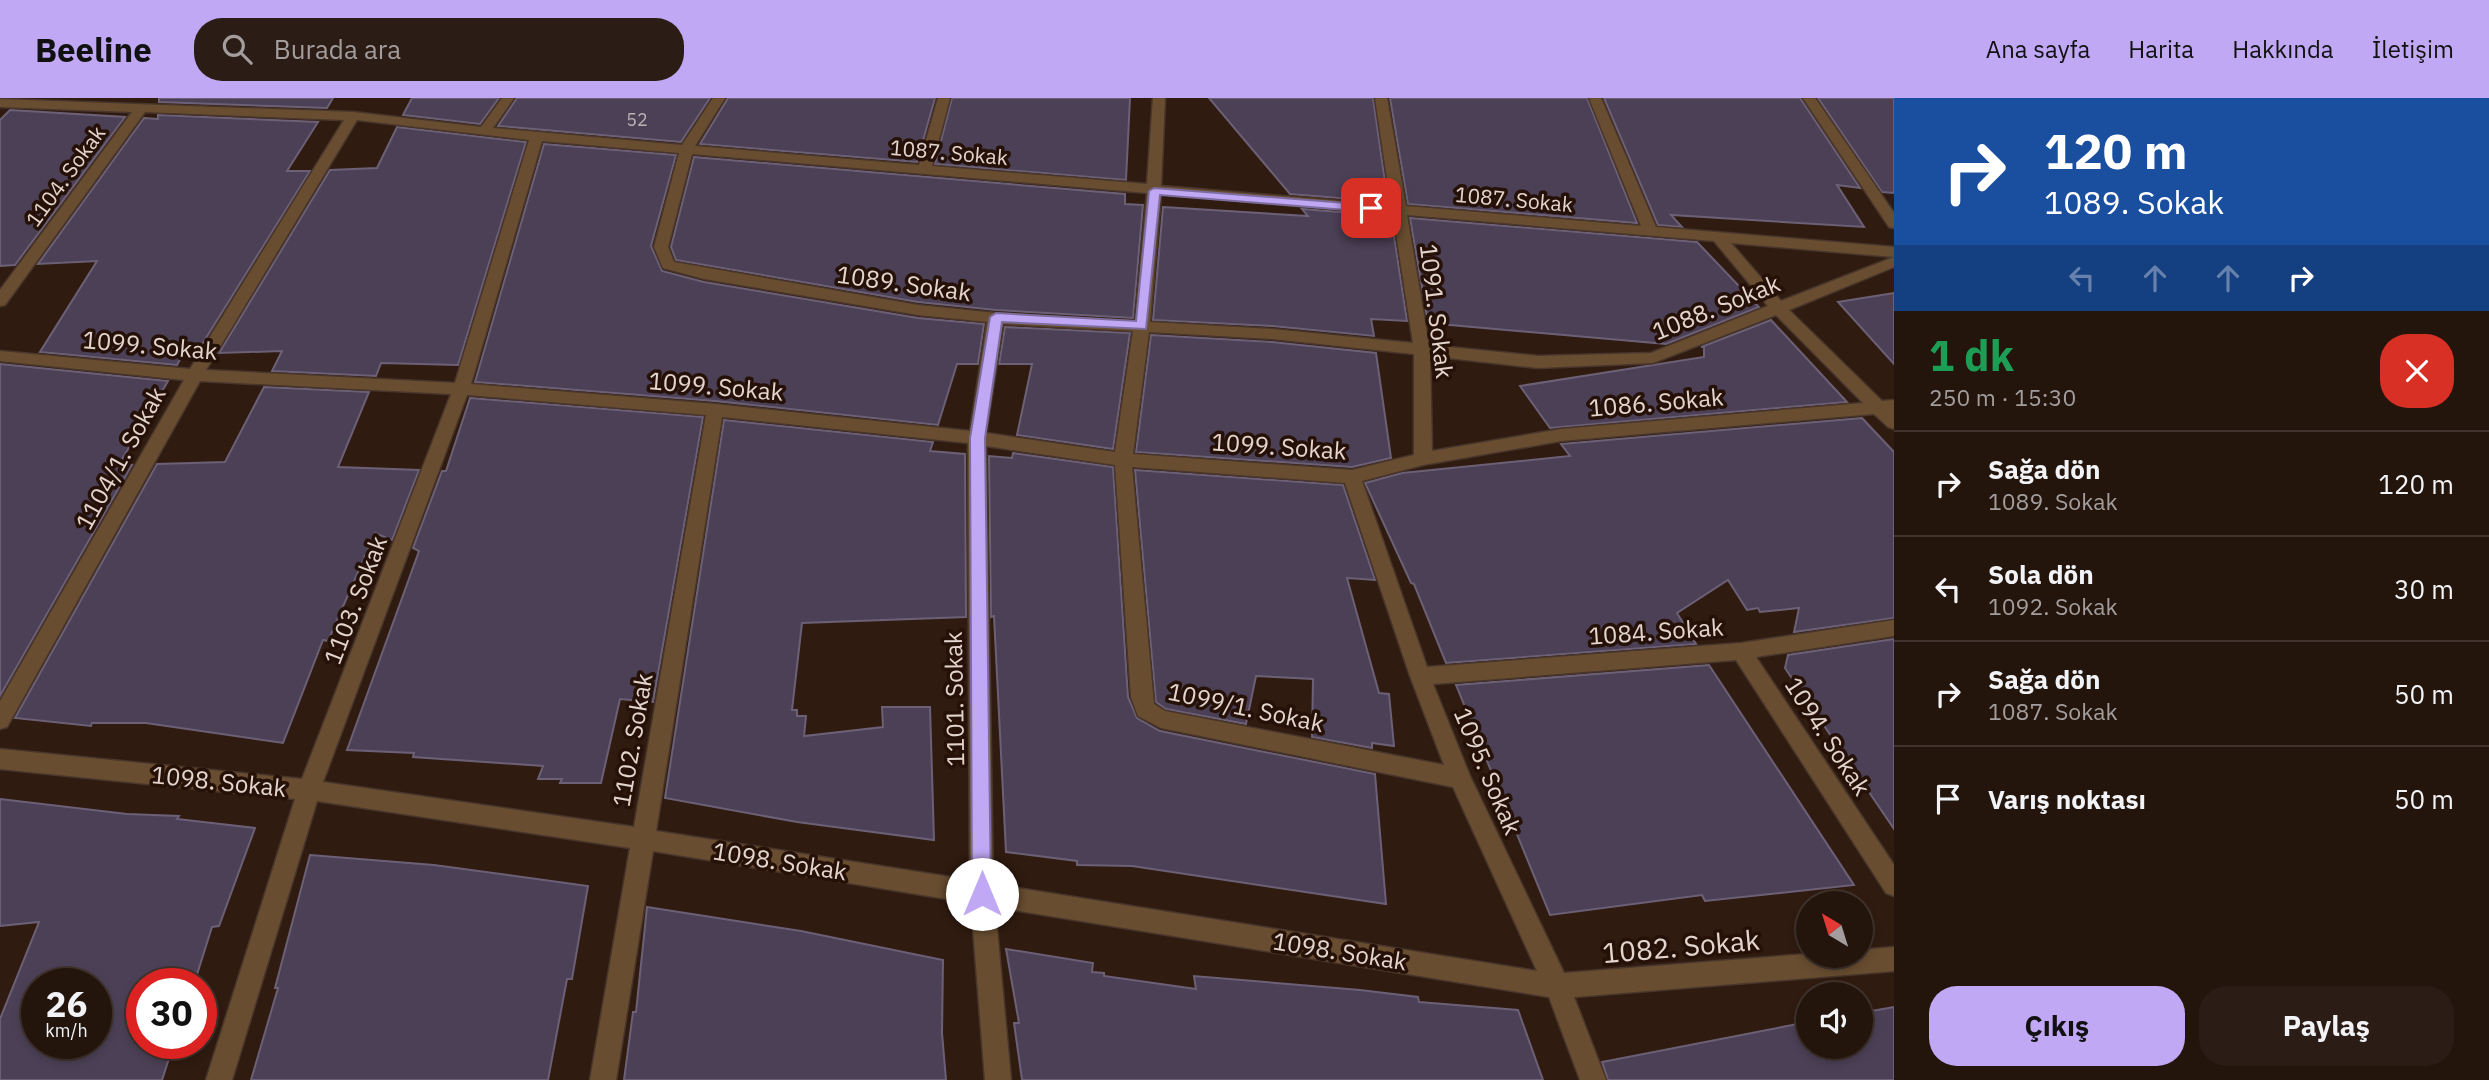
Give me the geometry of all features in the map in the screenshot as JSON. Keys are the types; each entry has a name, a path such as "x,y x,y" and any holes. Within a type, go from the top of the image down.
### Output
{"street":[{"path":"160,109 173,98"},
{"path":"294,113 309,98"},
{"path":"485,130 508,98"},
{"path":"686,150 719,98"},
{"path":"924,171 944,98"},
{"path":"1123,460 1142,326 1159,98"},
{"path":"1381,98 1398,211"},
{"path":"1595,98 1650,232"},
{"path":"1809,98 1894,224"},
{"name":"1087. Sokak","path":"0,103 353,116 537,137 1894,252"},
{"name":"1104. Sokak","path":"0,301 140,110"},
{"name":"1104/1. Sokak","path":"0,720 195,375 353,116"},
{"name":"1103. Sokak","path":"219,1080 309,790 461,389 537,137"},
{"name":"1089. Sokak","path":"686,150 661,247 668,265 704,274 918,310 1272,334 1422,350"},
{"name":"1091. Sokak","path":"1398,211 1422,350 1423,459"},
{"path":"1717,236 1777,307 1887,407 1894,423"},
{"name":"1088. Sokak","path":"1422,350 1538,362 1653,358 1894,262"},
{"name":"1101. Sokak","path":"996,317 977,438 982,894 998,1080"},
{"name":"1099. Sokak","path":"0,356 195,375 461,389 715,410 977,438 1123,460 1352,477 1423,459"},
{"name":"1086. Sokak","path":"1423,459 1561,435 1887,407"},
{"name":"1102. Sokak","path":"603,1080 715,410"},
{"name":"1099/1. Sokak","path":"1123,460 1141,696 1145,710 1161,719 1460,778"},
{"name":"1095. Sokak","path":"1352,477 1420,676 1460,778 1557,986 1593,1080"},
{"name":"1084. Sokak","path":"1420,676 1741,651 1894,628"},
{"name":"1094. Sokak","path":"1741,651 1894,885"},
{"name":"1098. Sokak","path":"0,759 309,790 642,839 1557,986"},
{"name":"1082. Sokak","path":"1557,986 1894,959"}],"building":[{"path":"159,98 333,98 327,108 159,102"},
{"path":"412,98 499,98 480,124 403,115"},
{"path":"517,98 710,98 681,142 498,126"},
{"path":"728,98 935,98 917,162 700,144"},
{"path":"952,98 1130,98 1126,180 935,164"},
{"path":"1209,98 1373,98 1388,202 1290,194"},
{"path":"1390,98 1587,98 1637,223 1408,204"},
{"path":"1604,98 1800,98 1860,188 1837,185 1864,227 1671,215 1682,227 1658,225"},
{"path":"1818,98 1894,98 1894,193 1882,192"},
{"path":"10,110 125,117 15,265 0,266 0,120"},
{"path":"158,115 318,122 287,171 310,171 196,354 183,354 177,365 40,352 97,261 38,264 144,118 158,119"},
{"path":"397,127 526,142 458,365 381,363 376,376 272,371 282,351 219,353 330,170 377,168"},
{"path":"544,144 676,155 651,246 662,271 704,282 918,318 984,324 978,364 957,364 938,425 715,401 475,382"},
{"path":"694,157 1125,194 1125,204 1143,205 1133,318 996,310 918,302 676,260 671,247"},
{"path":"1163,207 1308,216 1302,209 1391,216 1407,321 1371,319 1374,336 1272,326 1153,320"},
{"path":"1410,218 1697,242 1759,307 1666,344 1428,323"},
{"path":"1894,293 1894,364 1838,302"},
{"path":"1771,320 1847,402 1550,428 1520,386 1704,357 1704,347 1701,347"},
{"path":"1005,327 1130,333 1113,449 1017,435 1032,364 999,364"},
{"path":"1151,335 1272,342 1376,353 1391,458 1352,467 1136,452"},
{"path":"0,364 168,381 118,466 132,465 0,696"},
{"path":"264,387 369,392 338,467 419,470 392,540 375,533 328,641 323,640 283,743 146,723 92,723 91,726 15,718 157,464 225,462"},
{"path":"470,398 703,417 653,702 620,699 601,783 560,783 562,779 538,779 543,766 413,757 414,753 347,750 419,551 413,548 442,471 446,471"},
{"path":"1862,418 1894,452 1894,618 1794,632 1799,608 1760,612 1758,608 1747,610 1728,580 1677,613 1696,644 1446,663 1414,584 1411,583 1365,483 1402,473 1570,456 1561,444"},
{"path":"724,420 933,442 930,451 965,454 966,617 802,623 792,710 797,710 797,716 806,716 804,736 883,727 882,707 930,707 934,840 797,822 665,798"},
{"path":"1013,453 1113,467 1128,697 1137,718 1160,731 1375,774 1386,904 1132,866 1077,865 1077,861 1006,852 994,616 991,617 989,456 1012,458"},
{"path":"1135,470 1343,485 1375,580 1347,578 1379,693 1389,694 1394,746 1372,743 1372,748 1312,737 1313,679 1256,676 1246,724 1166,709 1156,702"},
{"path":"1894,639 1894,829 1785,668 1788,655"},
{"path":"1709,665 1854,885 1705,901 1702,895 1550,915 1456,685"},
{"path":"0,799 127,814 179,816 177,819 255,828 219,926 212,927 199,968 126,968 126,1059 169,1059 162,1080 0,1080 0,1019 39,922 0,926"},
{"path":"310,855 434,865 588,886 572,979 567,979 548,1080 251,1080 278,988 275,988"},
{"path":"647,907 801,931 943,960 942,1033 946,1080 624,1080 633,1012 636,1012"},
{"path":"1006,949 1093,963 1092,972 1104,973 1104,976 1196,989 1194,976 1360,990 1418,997 1419,1002 1518,1010 1543,1080 1022,1080 1014,1023 1019,1023"},
{"path":"1894,1007 1894,1080 1608,1080 1602,1062 1796,1024 1796,1059 1873,1059 1873,1011"}],"route":[{"path":"982,894 977,438 996,317 1142,326 1154,191 1371,208"}]}
